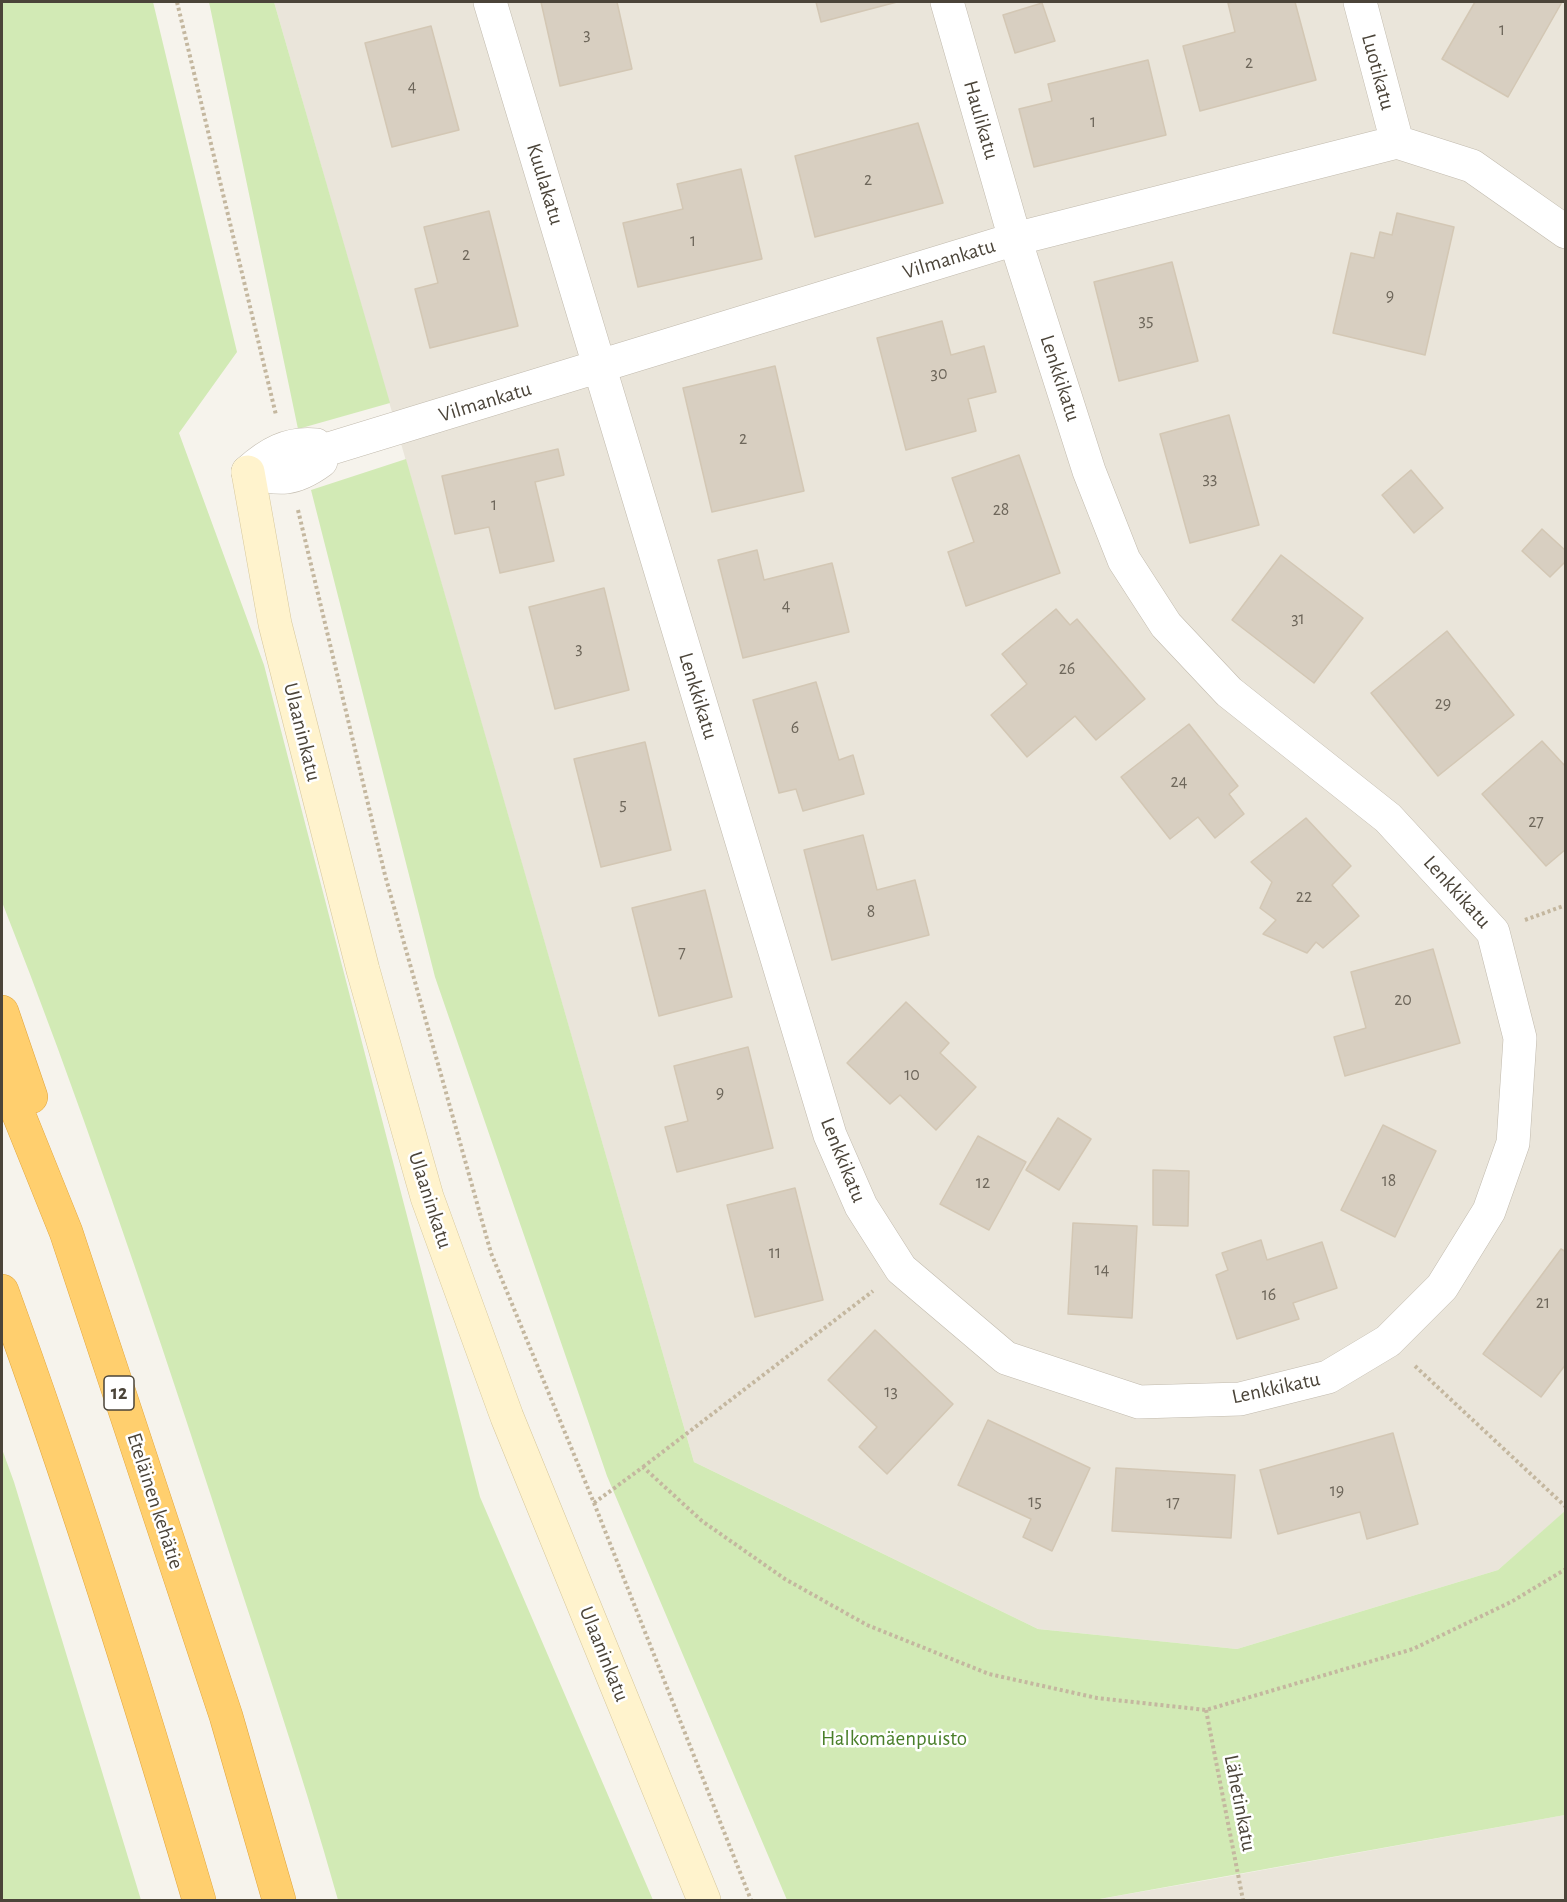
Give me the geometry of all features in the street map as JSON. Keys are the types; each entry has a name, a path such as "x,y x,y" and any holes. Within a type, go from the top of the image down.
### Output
{"highway":[{"path":"2,1012 107,1319 226,1716"},
{"name":"Eteläinen kehätie","path":"2,1073 66,1232 226,1716 279,1900"},
{"path":"2,1291 45,1411 136,1686 199,1900"}],"street":[{"name":"Kuulakatu","path":"490,2 599,367"},
{"name":"Haulikatu","path":"946,2 1015,239"},
{"name":"Luotikatu","path":"1360,2 1397,142"},
{"name":"Vilmankatu","path":"287,462 302,474 321,461 322,452 1015,239 1397,142"},
{"path":"1397,142 1472,166 1566,231"},
{"name":"Lenkkikatu","path":"599,367 830,1135 861,1206 901,1269 1006,1358 1139,1402 1240,1399 1328,1377 1388,1341 1442,1287 1489,1211 1513,1143 1520,1038 1493,932 1388,818 1229,692 1166,625 1120,549 1089,471 1015,239"},
{"name":"Ulaaninkatu","path":"287,462 268,477 248,472 275,624 363,970 427,1197 507,1417 704,1900"}],"path":[{"path":"177,2 385,875 491,1253 594,1503 751,1900"},
{"path":"594,1503 901,1269"},
{"path":"1388,1341 1566,1507"},
{"path":"643,1467 702,1521 785,1579 867,1625 989,1674 1097,1698 1206,1710 1413,1649 1511,1602 1566,1569"},
{"name":"Lähetinkatu","path":"1206,1710 1243,1900"}],"shaded area":[{"path":"274,2 1565,2 1566,1511 1498,1570 1237,1649 1038,1629 694,1462"},
{"path":"1565,1815 1565,1900 1094,1900 1208,1880"}],"green space":[{"path":"2,2 153,2 237,352 179,433 264,665 480,1497 653,1900 338,1900 292,1748 162,1347 85,1123 2,902"},
{"path":"209,2 274,2 390,403 298,429"},
{"name":"Halkomäenpuisto","path":"406,459 694,1462 1038,1629 1237,1649 1498,1570 1565,1511 1565,1815 1094,1900 787,1900 607,1476 435,977 311,490"},
{"path":"2,1449 14,1482 141,1900 2,1900"}],"building":[{"path":"541,2 617,2 632,69 560,86"},
{"path":"816,2 897,2 821,22"},
{"path":"1295,2 1316,80 1200,111 1183,46 1235,32 1228,3"},
{"path":"1475,2 1562,2 1508,97 1442,59"},
{"path":"1042,3 1055,41 1015,53 1003,15"},
{"path":"431,26 459,130 392,147 365,43"},
{"path":"1148,60 1166,135 1034,167 1019,109 1052,101 1048,84"},
{"path":"918,123 943,203 815,237 795,156"},
{"path":"741,169 762,259 638,287 623,223 683,209 677,184"},
{"path":"489,211 518,326 430,348 415,289 438,283 424,227"},
{"path":"1397,213 1454,227 1425,355 1333,333 1351,253 1374,258 1380,232 1392,235"},
{"path":"1172,262 1198,361 1119,381 1094,282"},
{"path":"942,321 951,355 984,346 996,392 968,399 976,431 906,450 877,338"},
{"path":"775,366 804,491 712,512 683,388"},
{"path":"1229,415 1259,525 1190,543 1160,434"},
{"path":"558,449 564,475 535,482 554,561 500,573 489,527 455,534 442,476"},
{"path":"1019,455 1060,573 966,606 948,552 974,542 952,478"},
{"path":"1411,470 1443,508 1414,533 1382,495"},
{"path":"1542,529 1566,551 1566,561 1550,577 1522,551"},
{"path":"757,550 764,580 832,563 849,632 743,658 718,560"},
{"path":"1281,555 1363,618 1314,683 1232,620"},
{"path":"604,588 629,690 555,709 529,607"},
{"path":"1056,609 1070,625 1077,619 1145,699 1096,740 1075,716 1027,757 991,715 1027,684 1002,654"},
{"path":"1447,631 1514,715 1438,776 1371,693"},
{"path":"816,682 839,760 853,755 864,794 803,811 796,789 779,793 753,700"},
{"path":"1189,724 1238,786 1229,794 1244,814 1215,838 1198,817 1170,839 1121,777"},
{"path":"1542,741 1566,767 1566,849 1546,866 1482,794"},
{"path":"645,742 671,850 601,867 574,759"},
{"path":"1306,818 1351,866 1332,885 1359,916 1323,948 1316,942 1307,953 1263,934 1276,920 1260,908 1272,882 1251,862"},
{"path":"863,835 877,890 915,880 929,935 832,960 804,850"},
{"path":"705,890 732,997 659,1016 632,908"},
{"path":"1433,949 1460,1043 1345,1076 1334,1037 1366,1028 1351,972"},
{"path":"906,1002 949,1043 940,1053 976,1087 936,1130 900,1095 890,1104 847,1063"},
{"path":"748,1047 773,1148 677,1172 665,1127 688,1121 674,1066"},
{"path":"1058,1118 1091,1139 1059,1190 1026,1170"},
{"path":"1383,1125 1436,1151 1395,1237 1341,1210"},
{"path":"978,1136 1026,1162 989,1230 940,1204"},
{"path":"1153,1170 1189,1171 1188,1226 1153,1225"},
{"path":"795,1188 823,1300 755,1317 727,1205"},
{"path":"1073,1223 1137,1226 1132,1318 1068,1314"},
{"path":"1261,1240 1267,1260 1322,1242 1337,1288 1293,1303 1299,1319 1237,1339 1216,1275 1228,1270 1222,1253"},
{"path":"1561,1249 1566,1252 1566,1364 1541,1397 1483,1354"},
{"path":"875,1330 953,1404 887,1474 859,1447 877,1427 828,1380"},
{"path":"988,1420 1090,1468 1052,1551 1023,1537 1031,1519 958,1485"},
{"path":"1393,1433 1418,1524 1367,1539 1360,1512 1278,1534 1260,1470"},
{"path":"1116,1468 1235,1475 1231,1538 1112,1531"}]}
